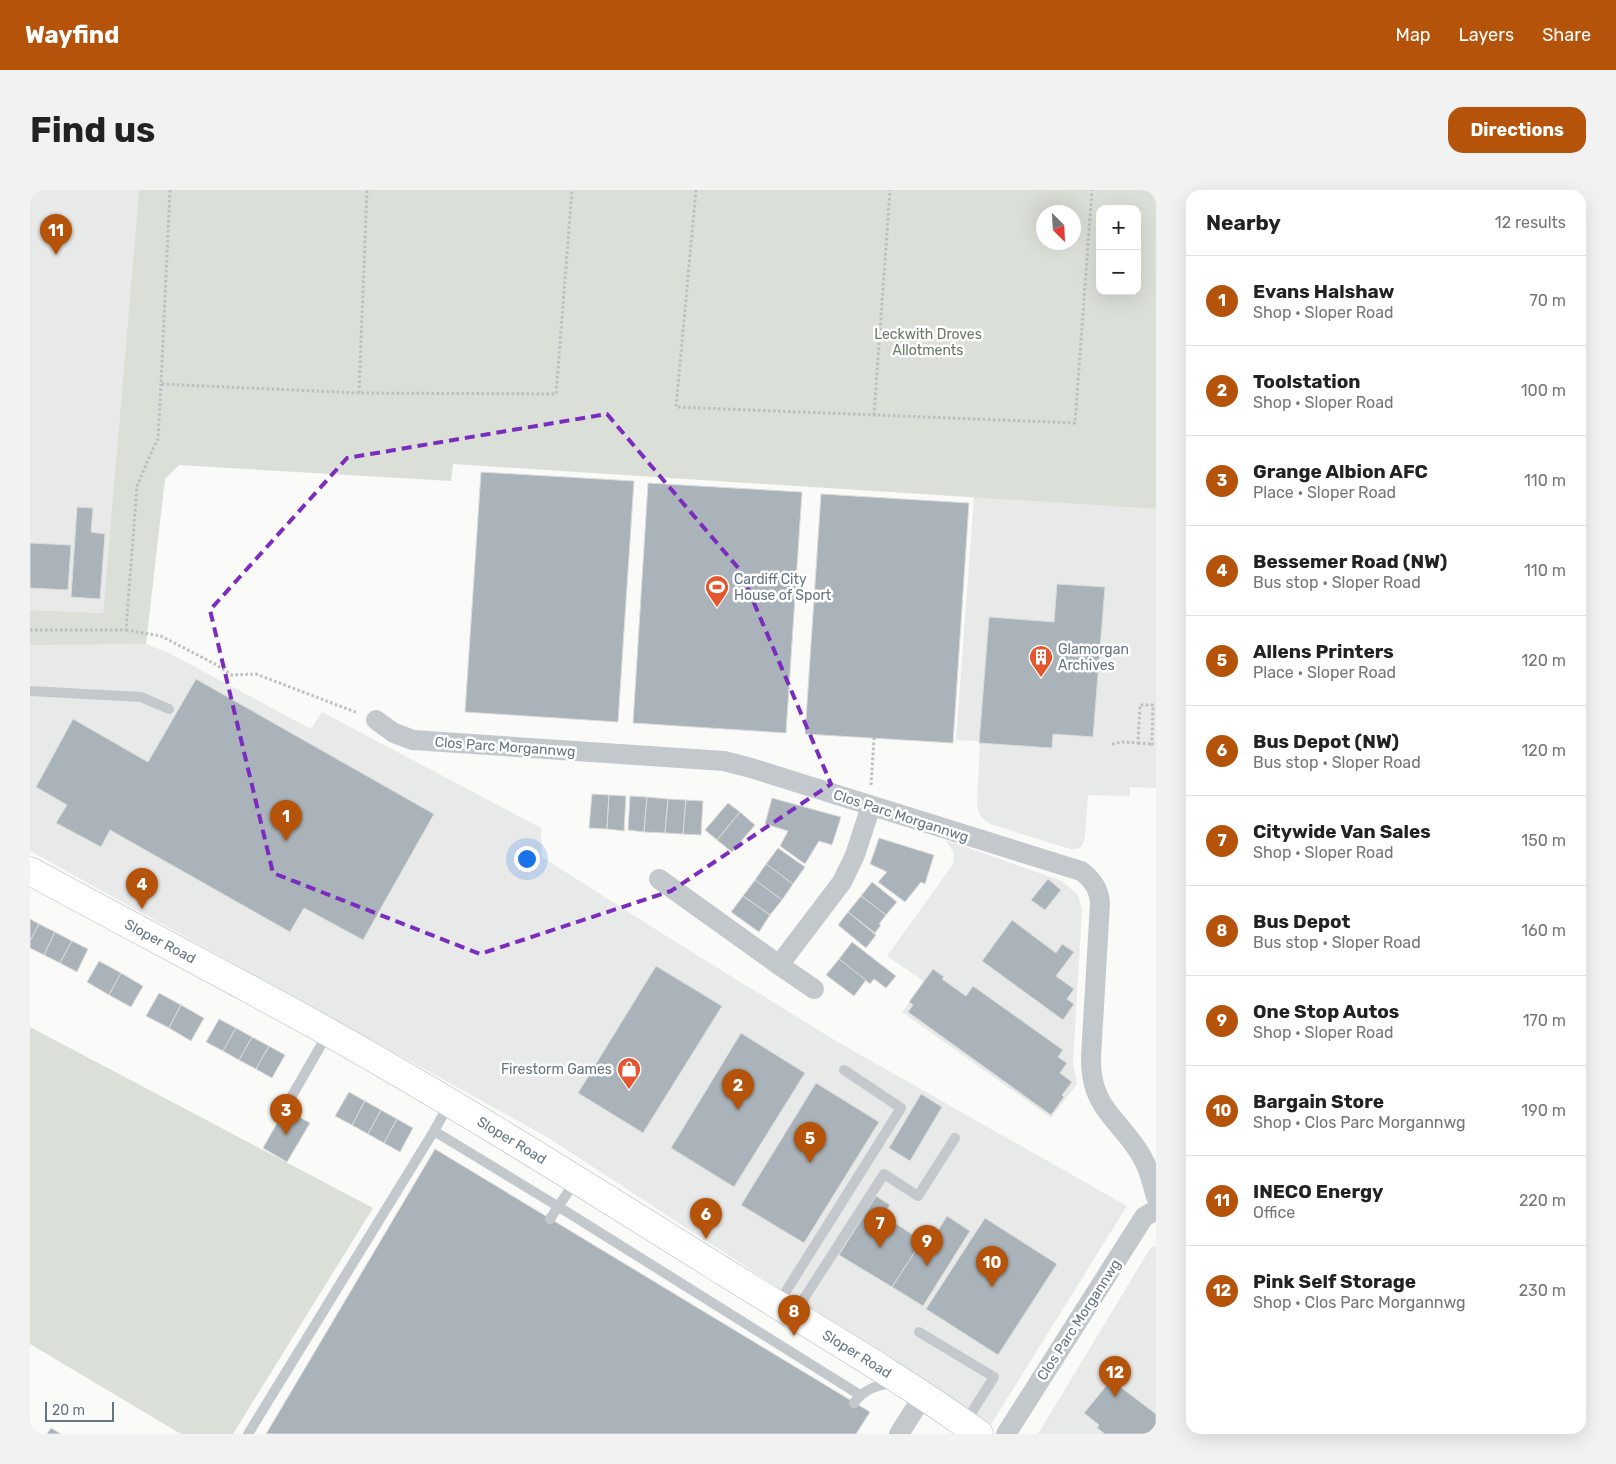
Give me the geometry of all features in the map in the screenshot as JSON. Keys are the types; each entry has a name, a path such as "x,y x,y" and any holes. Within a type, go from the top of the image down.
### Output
{"street":[{"name":"Clos Parc Morgannwg","path":"376,720 394,733 413,740 724,761 1081,871 1092,881 1097,889 1100,903 1091,1057 1093,1081 1104,1108 1152,1166 1156,1198"},
{"path":"779,965 842,882 856,855 867,805"},
{"name":"Sloper Road","path":"30,871 328,1033 449,1103 577,1179 912,1389 972,1429"},
{"path":"659,879 814,989"},
{"name":"Clos Parc Morgannwg","path":"1006,1434 1144,1218 1156,1210"},
{"path":"899,1434 912,1389"}],"lane":[{"path":"30,691 141,697 169,709"},
{"path":"289,1101 328,1033"},
{"path":"786,1310 901,1108 844,1070"},
{"path":"248,1434 434,1131 449,1103"},
{"path":"434,1131 559,1206 857,1399 876,1386 912,1389"},
{"path":"786,1310 884,1174 918,1196 954,1138"},
{"path":"550,1219 577,1179"},
{"path":"919,1332 994,1377 972,1429"}],"path":[{"path":"126,630 137,486 158,439 170,190"},
{"path":"359,393 367,190"},
{"path":"161,384 359,393 556,394 572,190"},
{"path":"696,190 676,407 1075,423 1092,190"},
{"path":"874,415 890,190"},
{"path":"30,630 126,630 162,636 232,675 256,674 376,720"},
{"path":"1112,744 1154,744 1153,705 1140,705 1138,743"},
{"path":"867,805 871,786 874,738"}],"highlighted area":[{"path":"607,414 740,570 831,784 671,891 480,954 273,873 210,610 347,458"}],"shaded area":[{"path":"30,190 139,190 103,613 30,610"},
{"path":"974,497 1156,509 1156,788 1130,787 1130,796 1088,795 1085,837 1082,846 1076,849 1070,849 990,824 982,818 978,811 977,802 980,743 979,741 956,740"},
{"path":"146,644 169,653 311,729 322,712 541,828 542,857 836,1041 1127,1206 990,1426 547,1137 30,851 30,645"},
{"path":"946,840 1062,881 1078,895 1082,910 1073,1064 1077,1084 1051,1118 902,1012 925,982 887,956 953,864 954,854"},
{"path":"1156,1246 1156,1434 1038,1434 1151,1247"}],"green space":[{"name":"Leckwith Droves Allotments","path":"139,190 1156,190 1156,509 453,464 451,481 179,465 165,479 146,644 30,645 30,610 103,613"},
{"path":"30,1027 373,1208 233,1434 181,1434 30,1344"}],"building":[{"path":"481,472 634,481 618,722 465,712"},
{"path":"648,483 802,492 786,733 633,723"},
{"path":"821,494 969,503 953,743 805,734"},
{"path":"77,507 93,508 91,532 105,534 100,599 71,597"},
{"path":"30,543 71,545 68,590 30,588"},
{"name":"Glamorgan Archives","path":"1057,584 1105,587 1093,737 1053,734 1052,748 979,743 989,617 1054,622"},
{"path":"196,679 434,814 363,940 304,908 290,932 110,830 101,847 56,823 67,805 36,787 73,719 148,762"},
{"path":"592,794 609,795 607,829 589,828"},
{"path":"609,795 626,796 624,831 607,829"},
{"path":"630,796 647,797 644,832 628,830"},
{"path":"647,797 668,799 665,833 644,832"},
{"path":"772,798 841,817 832,845 819,841 805,864 780,846 788,831 765,824"},
{"path":"668,799 686,800 683,834 665,833"},
{"path":"686,800 703,801 701,835 683,834"},
{"path":"728,803 740,812 717,840 705,830"},
{"path":"740,812 755,825 732,852 717,840"},
{"path":"879,838 934,855 925,884 921,882 905,902 878,882 887,872 870,864"},
{"path":"778,848 805,867 793,884 766,864"},
{"path":"766,864 793,884 782,900 755,880"},
{"path":"1048,879 1061,890 1045,910 1031,900"},
{"path":"755,880 782,900 770,915 743,896"},
{"path":"872,882 897,902 886,915 861,896"},
{"path":"743,896 770,915 759,932 731,912"},
{"path":"861,896 886,915 875,933 848,912"},
{"path":"848,912 876,935 866,948 838,925"},
{"path":"30,919 39,924 30,941"},
{"path":"1012,920 1056,953 1062,944 1074,952 1056,976 1074,989 1067,999 1074,1004 1063,1020 982,961"},
{"path":"39,924 55,932 44,955 30,948 30,941"},
{"path":"55,932 72,941 60,963 44,955"},
{"path":"72,941 88,949 77,972 60,963"},
{"path":"852,942 896,976 886,988 874,979 870,984 839,959"},
{"path":"839,959 866,980 854,996 826,975"},
{"path":"99,961 121,973 109,995 87,982"},
{"path":"656,966 722,1006 643,1133 578,1093"},
{"path":"933,969 944,977 942,979 966,996 973,986 1063,1050 1058,1057 1067,1063 1060,1073 1072,1082 1051,1115 908,1012 913,1005 909,1002"},
{"path":"121,973 143,986 131,1007 109,995"},
{"path":"159,993 181,1005 169,1028 146,1016"},
{"path":"181,1005 204,1018 191,1041 169,1028"},
{"path":"219,1019 236,1028 223,1051 206,1042"},
{"path":"236,1028 252,1037 239,1060 223,1051"},
{"path":"741,1033 805,1073 734,1187 671,1148"},
{"path":"252,1037 269,1046 256,1069 239,1060"},
{"path":"269,1046 285,1055 272,1078 256,1069"},
{"path":"816,1083 879,1122 804,1243 741,1205"},
{"path":"349,1092 365,1101 352,1125 335,1116"},
{"path":"921,1094 942,1107 910,1161 889,1148"},
{"path":"365,1101 381,1110 368,1134 352,1125"},
{"path":"285,1109 310,1123 287,1162 263,1148"},
{"path":"381,1110 397,1119 384,1143 368,1134"},
{"path":"397,1119 413,1128 400,1152 384,1143"},
{"path":"435,1149 870,1412 856,1434 266,1434"},
{"path":"876,1196 890,1205 883,1215 922,1241 892,1287 839,1255"},
{"path":"947,1216 970,1231 923,1306 892,1287 922,1241 929,1245"},
{"path":"985,1218 1057,1264 998,1355 926,1309"},
{"path":"1111,1380 1156,1414 1156,1434 1105,1434 1097,1428 1099,1425 1084,1413"},
{"path":"51,1428 61,1434 47,1434"}],"place":[{"name":"INECO Energy","path":"56,255"},
{"name":"Cardiff City House of Sport","path":"717,608"},
{"name":"Glamorgan Archives","path":"1041,678"},
{"name":"Evans Halshaw","path":"286,841"},
{"name":"Bessemer Road (NW)","path":"142,909"},
{"name":"Firestorm Games","path":"629,1090"},
{"name":"Toolstation","path":"738,1110"},
{"name":"Grange Albion AFC","path":"286,1135"},
{"name":"Allens Printers","path":"810,1163"},
{"name":"Bus Depot (NW)","path":"706,1239"},
{"name":"Citywide Van Sales","path":"880,1248"},
{"name":"One Stop Autos","path":"927,1266"},
{"name":"Bargain Store","path":"992,1287"},
{"name":"Bus Depot","path":"794,1336"},
{"name":"Pink Self Storage","path":"1115,1397"}]}
